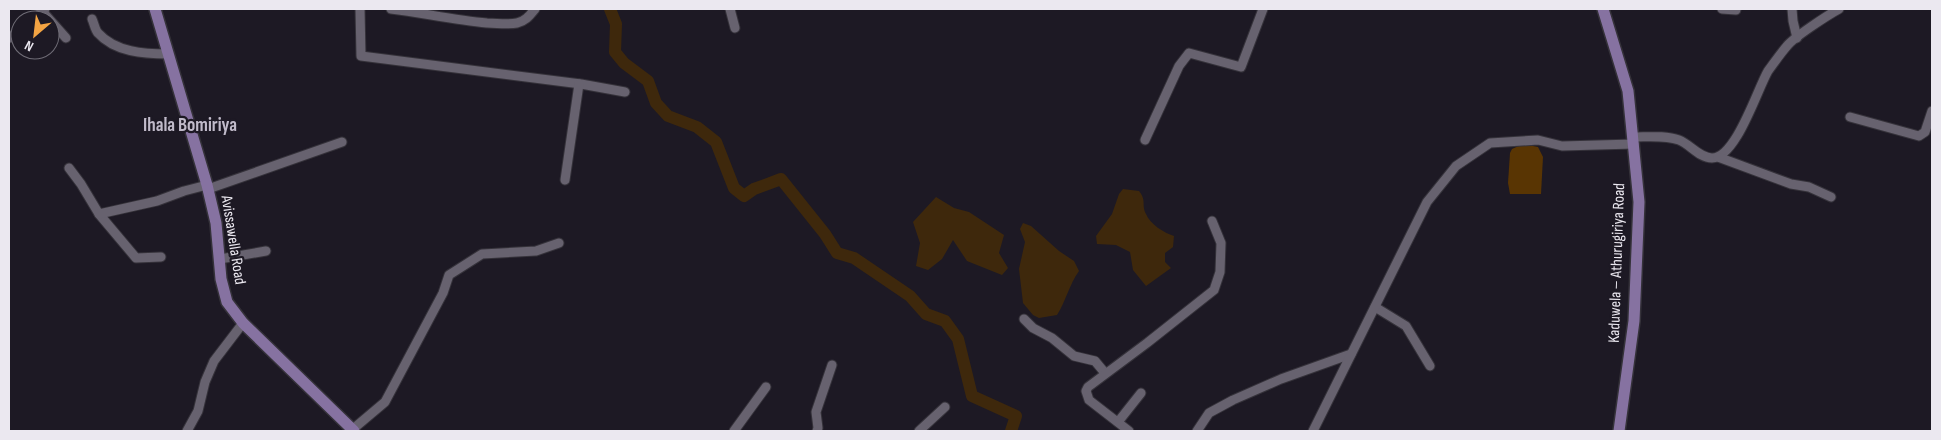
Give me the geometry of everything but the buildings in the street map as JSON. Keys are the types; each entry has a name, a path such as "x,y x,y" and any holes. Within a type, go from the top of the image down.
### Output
{"main road":[{"name":"Avissawella Road","path":"155,9 208,187 216,223 221,279 226,302 244,323 353,430"},
{"name":"Kaduwela – Athurugiriya Road","path":"1603,9 1628,91 1639,202 1634,321 1619,431"}],"street":[{"path":"360,9 361,56 579,84 625,92"},
{"path":"391,9 430,14 459,21 508,24 519,23 528,18 535,9"},
{"path":"730,9 734,28"},
{"path":"1145,140 1179,66 1189,53 1241,67 1263,9"},
{"path":"1722,9 1736,10"},
{"path":"1792,9 1797,38"},
{"path":"1313,431 1427,202 1456,166 1490,143 1538,140 1562,146 1668,137 1680,140 1703,155 1711,158 1718,157 1734,142 1768,71 1788,44 1839,9"},
{"path":"92,19 97,32 112,44 135,52 168,54"},
{"path":"60,30 66,38"},
{"path":"566,180 579,84"},
{"path":"1850,117 1919,136 1925,132 1932,111"},
{"path":"99,214 156,201 184,191 208,187 342,142"},
{"path":"1718,157 1792,184 1810,187 1831,197"},
{"path":"69,168 99,214 136,258 161,257"},
{"path":"1130,431 1089,400 1086,391 1088,387 1105,373 1147,344 1214,290 1220,272 1220,243 1212,221"},
{"path":"353,430 385,402 443,293 449,275 482,254 536,251 559,243"},
{"path":"220,259 266,251"},
{"path":"1375,307 1406,326 1430,366"},
{"path":"1024,318 1033,328 1052,338 1074,356 1095,361 1105,373"},
{"path":"187,431 198,411 205,382 214,361 244,323"},
{"path":"1197,431 1209,413 1233,400 1281,379 1352,354"},
{"path":"817,431 816,412 832,365"},
{"path":"734,431 766,387"},
{"path":"1118,422 1141,393"},
{"path":"919,431 945,407"}],"shaded area":[{"path":"1523,144 1538,147 1543,157 1541,194 1510,194 1508,183 1510,153 1512,149"},
{"path":"1123,189 1139,191 1143,197 1148,218 1154,225 1174,236 1173,247 1165,253 1165,262 1171,268 1146,286 1133,270 1130,252 1116,245 1097,244 1096,236 1112,214 1119,194"},
{"path":"936,197 954,208 969,212 1004,235 999,253 1008,268 1002,275 967,261 953,240 942,259 928,270 916,266 920,243 913,222"},
{"path":"1023,223 1031,226 1059,251 1074,261 1079,271 1057,315 1039,318 1033,315 1023,303 1019,269 1025,242 1020,229"}],"waterway":[{"path":"610,9 616,24 615,52 624,63 648,81 656,103 668,116 697,127 716,142 734,188 744,196 754,189 781,179 825,234 837,253 854,258 910,296 926,314 945,321 958,339 972,396 1016,416 1011,431"}],"district":[{"name":"Ihala Bomiriya","path":"190,125"}]}
